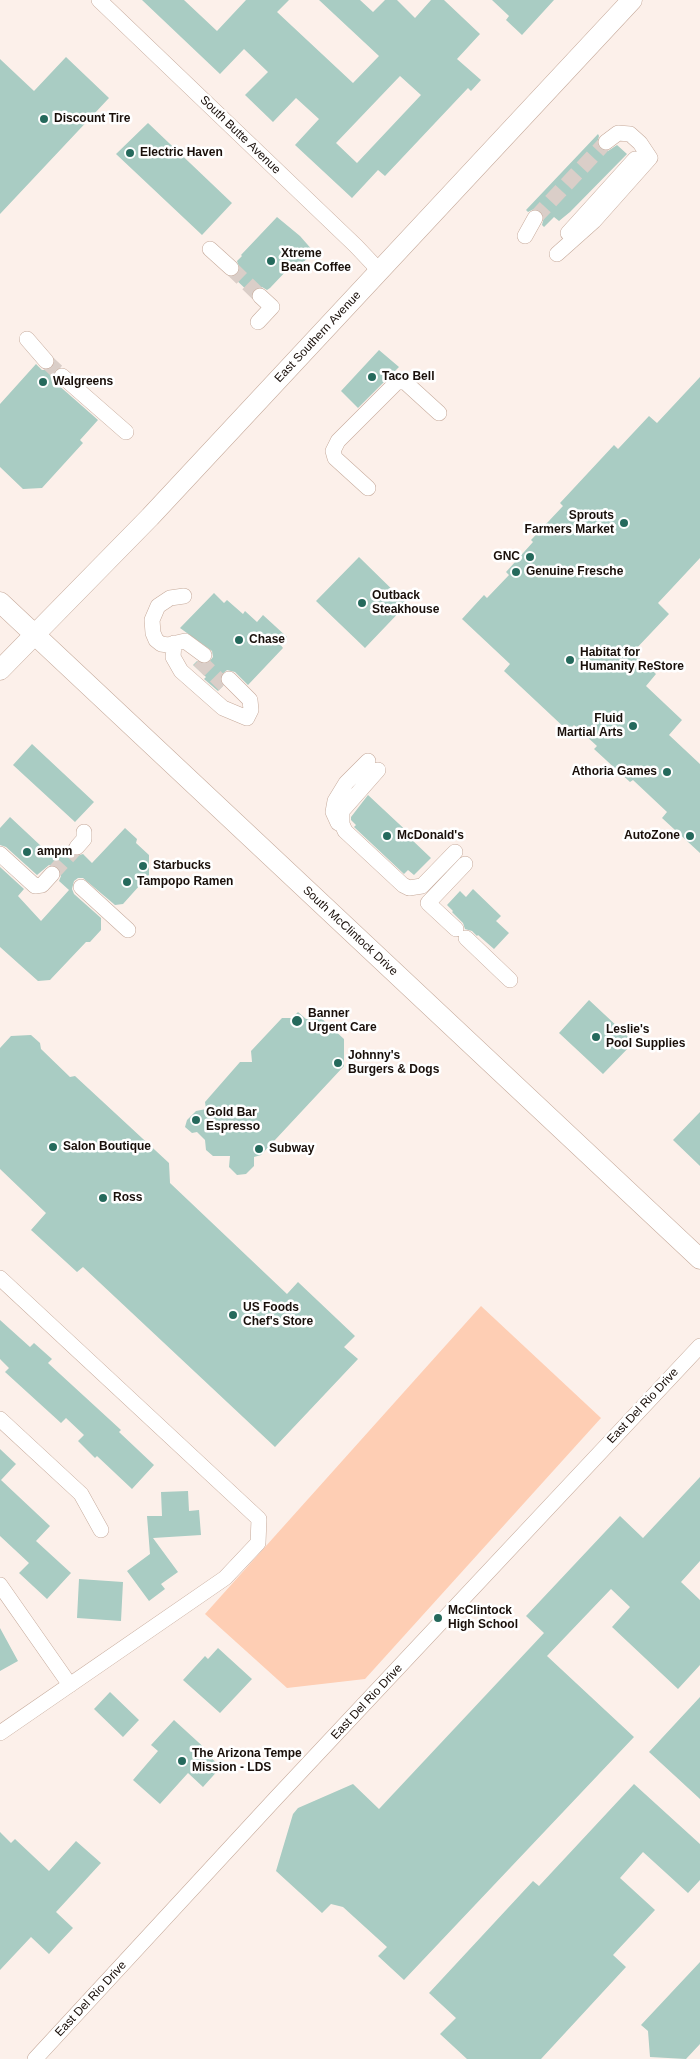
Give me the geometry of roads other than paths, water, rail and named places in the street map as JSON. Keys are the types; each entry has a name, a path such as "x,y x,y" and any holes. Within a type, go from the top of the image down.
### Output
{"main road":[{"name":"East Southern Avenue","path":"0,670 150,517 632,0"},
{"name":"South McClintock Drive","path":"0,602 698,1253"}],"street":[{"name":"South Butte Avenue","path":"99,0 350,240 373,264 378,273"},
{"path":"606,142 611,137 624,133 630,134 647,154"},
{"path":"647,154 594,221 553,257 558,243 647,154"},
{"path":"525,236 535,218"},
{"path":"210,249 231,268"},
{"path":"258,322 272,307 260,296"},
{"path":"27,339 46,361"},
{"path":"62,376 126,432"},
{"path":"368,488 335,458 333,451 338,441 397,382 405,382 439,413"},
{"path":"184,596 177,596 164,601 158,606 152,620 152,633 161,644 189,643 201,657"},
{"path":"174,643 182,660 202,681"},
{"path":"174,643 173,657 180,671 222,708 247,718 251,710 250,700 223,686"},
{"path":"373,765 342,811 341,818 345,831 403,885 409,888 422,886 460,858 428,903 510,980"},
{"path":"77,847 84,839 84,832"},
{"path":"0,854 35,886 42,885 52,874"},
{"path":"81,887 128,930"},
{"path":"0,1278 260,1519 258,1543 225,1578 0,1733"},
{"name":"East Del Rio Drive","path":"35,2059 253,1823 700,1346"},
{"path":"0,1419 81,1494 101,1530"},
{"path":"0,1585 70,1685"}],"tunnel":[{"path":"535,218 606,142"},
{"path":"231,268 260,296"},
{"path":"46,361 62,376"},
{"path":"199,660 224,685"},
{"path":"52,874 77,847"}],"place":[{"name":"Discount Tire","path":"44,119"},
{"name":"Electric Haven","path":"130,153"},
{"name":"Xtreme Bean Coffee","path":"271,261"},
{"name":"Taco Bell","path":"372,377"},
{"name":"Walgreens","path":"43,382"},
{"name":"Sprouts Farmers Market","path":"624,523"},
{"name":"GNC","path":"530,557"},
{"name":"Genuine Fresche","path":"516,572"},
{"name":"Outback Steakhouse","path":"362,603"},
{"name":"Chase","path":"239,640"},
{"name":"Habitat for Humanity ReStore","path":"570,660"},
{"name":"Fluid Martial Arts","path":"633,726"},
{"name":"Athoria Games","path":"667,772"},
{"name":"McDonald's","path":"387,836"},
{"name":"AutoZone","path":"690,836"},
{"name":"ampm","path":"27,852"},
{"name":"Starbucks","path":"143,866"},
{"name":"Tampopo Ramen","path":"127,882"},
{"name":"Banner Urgent Care","path":"297,1021"},
{"name":"Leslie's Pool Supplies","path":"596,1037"},
{"name":"Johnny's Burgers & Dogs","path":"338,1063"},
{"name":"Gold Bar Espresso","path":"196,1120"},
{"name":"Salon Boutique","path":"53,1147"},
{"name":"Subway","path":"259,1149"},
{"name":"Ross","path":"103,1198"},
{"name":"US Foods Chef's Store","path":"233,1315"},
{"name":"McClintock High School","path":"438,1618"},
{"name":"The Arizona Tempe Mission - LDS","path":"182,1761"}]}
